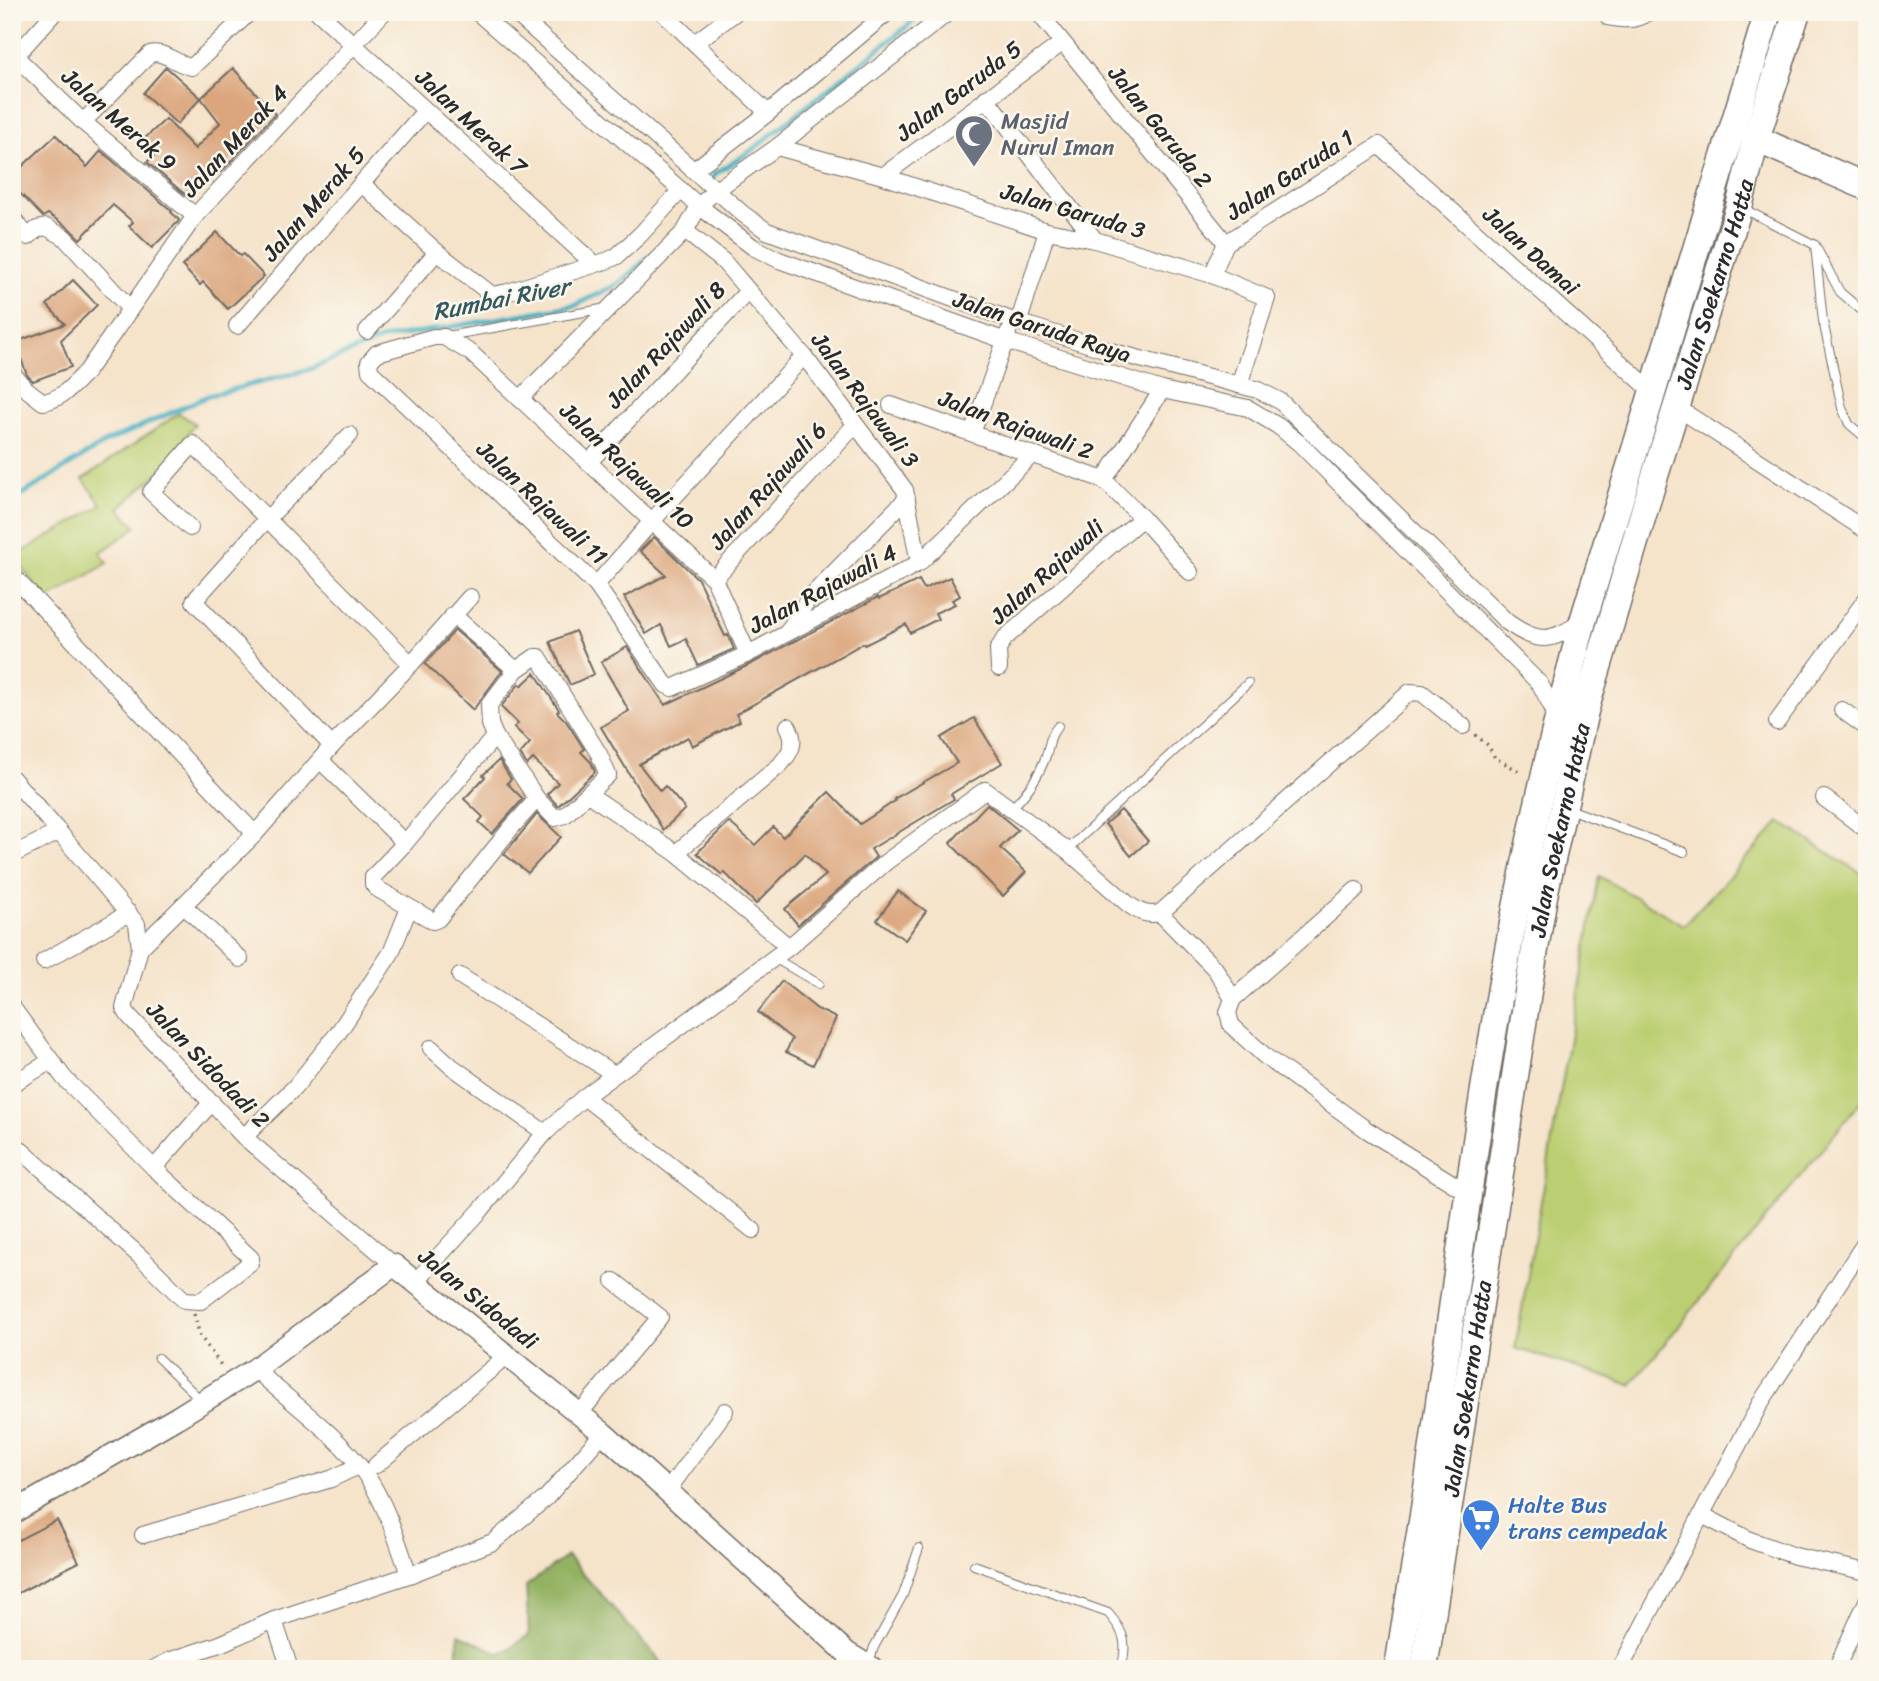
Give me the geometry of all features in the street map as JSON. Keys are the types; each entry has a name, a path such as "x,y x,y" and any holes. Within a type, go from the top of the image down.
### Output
{"main road":[{"name":"Jalan Soekarno Hatta","path":"1398,1669 1426,1498 1468,1193 1492,1043 1510,938 1557,718 1583,621 1768,12"},
{"name":"Jalan Soekarno Hatta","path":"1429,1667 1520,1048 1544,896 1563,807 1585,711 1739,207 1756,139 1797,12"},
{"path":"1756,139 1867,187"},
{"path":"1492,1043 1520,1048"}],"street":[{"path":"14,58 55,12"},
{"path":"83,122 150,54 159,52 192,67 250,12"},
{"name":"Jalan Merak 7","path":"318,12 594,264"},
{"name":"Jalan Merak 4","path":"12,373 43,402 54,400 66,393 80,378 195,216 384,12"},
{"name":"Jalan Garuda Raya","path":"477,12 689,197 753,247 779,260 1006,341 1163,390 1248,408 1289,435 1540,684 1557,718"},
{"path":"514,12 698,173 888,12"},
{"path":"662,12 768,113"},
{"path":"696,42 736,12"},
{"path":"362,184 437,251 492,295 508,292 617,256 689,197 716,190 777,147 949,12"},
{"name":"Jalan Garuda 2","path":"1038,12 1226,243"},
{"name":"Jalan Garuda 5","path":"883,176 1062,43"},
{"name":"Jalan Merak 9","path":"14,58 83,122 195,216"},
{"path":"986,99 1095,240"},
{"name":"Jalan Merak 5","path":"237,326 425,111"},
{"name":"Jalan Damai","path":"1379,145 1652,391"},
{"name":"Jalan Garuda 1","path":"1226,243 1379,145"},
{"name":"Jalan Garuda 3","path":"777,147 883,176 1047,231 1095,240 1212,275 1267,298 1239,385"},
{"name":"Jalan Garuda Raya","path":"698,173 743,214 767,231 1015,321 1111,351 1258,390 1280,401 1492,608 1524,634 1549,639 1583,621"},
{"path":"520,399 685,231 689,197"},
{"path":"12,216 28,237 37,229 46,227 64,237 130,309"},
{"name":"Jalan Rajawali 3","path":"685,231 723,261 748,290 804,356 905,490 919,563"},
{"path":"972,433 1047,231"},
{"path":"1212,275 1226,243"},
{"path":"367,331 437,251"},
{"name":"Jalan Rajawali 8","path":"590,461 748,290"},
{"name":"Jalan Rajawali 11","path":"444,337 433,337 377,353 369,362 370,371 596,585 669,688 748,654"},
{"name":"Jalan Rajawali 10","path":"444,337 471,353 715,579 748,654"},
{"path":"596,585 804,356"},
{"name":"Jalan Rajawali 2","path":"891,405 1104,480 1163,390"},
{"path":"1676,407 1867,531"},
{"name":"Jalan Rajawali 6","path":"715,579 855,425"},
{"path":"332,746 194,601 267,519 350,435"},
{"path":"190,528 150,492 193,444 411,664"},
{"path":"919,563 1033,454"},
{"path":"1104,480 1190,572"},
{"path":"787,634 809,598 907,498"},
{"name":"Jalan Rajawali","path":"999,668 998,649 1005,638 1142,518"},
{"name":"Jalan Rajawali 4","path":"748,654 919,563"},
{"path":"12,575 255,834"},
{"path":"827,580 826,589 830,598 839,606"},
{"path":"140,948 255,834 470,597"},
{"path":"1777,722 1867,598"},
{"path":"453,615 516,670"},
{"path":"539,657 599,754 608,775 561,818 555,818 537,799 495,736 490,724 489,705 516,670 539,657"},
{"path":"416,1282 545,1133 584,1097 789,947 886,862 985,790 1067,849 1138,912 1150,915 1160,913 1410,692 1422,694 1463,726"},
{"path":"1842,710 1867,728"},
{"path":"676,853 780,765 793,750 793,736 788,726"},
{"path":"495,736 373,877 373,884 428,919 438,919 537,799"},
{"path":"321,761 405,843"},
{"path":"12,778 129,913 137,925 140,948"},
{"path":"588,794 676,853 789,947"},
{"path":"1824,798 1867,830"},
{"path":"12,855 59,832"},
{"path":"1356,890 1233,999 1228,1012 1231,1025 1266,1057 1367,1130 1468,1193"},
{"path":"183,905 240,959"},
{"path":"244,1137 295,1087 338,1034 391,953 409,908"},
{"path":"44,961 129,913"},
{"path":"1160,913 1216,970 1233,999"},
{"name":"Jalan Sidodadi 2","path":"140,948 124,1009 244,1137 394,1265"},
{"path":"460,976 614,1074"},
{"path":"12,1007 64,1078 154,1168 251,1258 246,1267 201,1301 184,1300 143,1259 12,1142"},
{"path":"431,1048 451,1066 545,1133"},
{"path":"12,1084 51,1061"},
{"path":"584,1097 753,1230"},
{"path":"154,1168 212,1101"},
{"path":"1620,1669 1761,1402 1867,1240"},
{"name":"Jalan Sidodadi","path":"12,1514 233,1383 394,1265 603,1433 667,1490 844,1661 871,1667"},
{"path":"579,1413 660,1317 614,1281"},
{"path":"376,1465 507,1356"},
{"path":"256,1368 341,1447 364,1473 391,1523 409,1575"},
{"path":"667,1490 725,1411"},
{"path":"153,1669 274,1620 409,1575 493,1542 546,1498 603,1433"},
{"path":"143,1535 331,1479 358,1466"},
{"path":"1702,1515 1750,1540 1795,1556 1867,1572"},
{"path":"1836,1669 1867,1601"},
{"path":"274,1620 290,1669"}],"lane":[{"path":"1600,12 1607,21 1625,24 1640,23 1657,12"},
{"path":"1739,207 1815,246 1840,292 1861,310 1867,311"},
{"path":"1815,246 1823,321 1842,408 1849,424 1867,436"},
{"path":"444,337 610,307"},
{"path":"1067,849 1248,683"},
{"path":"1012,808 1025,795 1039,772 1047,754 1050,736 1058,726"},
{"path":"1563,807 1684,852"},
{"path":"774,958 819,984"},
{"path":"158,1357 203,1402"},
{"path":"871,1667 874,1647 903,1595 919,1548"},
{"path":"974,1565 1108,1613 1121,1628 1126,1653 1121,1669"}],"path":[{"path":"1463,726 1488,745 1495,758 1543,783"},
{"path":"192,1302 200,1336 233,1383"}],"green space":[{"path":"179,413 195,424 162,470 119,508 136,527 100,553 108,563 47,600 14,557 102,505 83,479"},
{"path":"1780,822 1867,877 1867,1094 1631,1385 1515,1348 1599,876 1684,925"},
{"path":"567,1556 667,1669 362,1669 375,1663 424,1663 457,1658 459,1634 501,1654 529,1635 526,1586"}],"building":[{"path":"166,67 201,98 177,124 143,93"},
{"path":"233,68 275,114 221,172 216,167 187,196 147,162 157,153 144,139 166,119 195,149 220,123 201,98"},
{"path":"56,135 87,167 101,151 172,211 178,222 152,248 129,226 133,222 113,205 80,239 48,214 43,217 12,185 12,176"},
{"path":"217,232 264,276 228,309 203,282 200,285 182,266"},
{"path":"73,280 97,305 61,340 71,367 33,381 27,375 15,342 65,324 47,305"},
{"path":"654,537 698,579 734,649 698,665 686,639 671,646 661,625 646,634 624,597 666,575 640,551"},
{"path":"950,577 960,596 952,600 955,604 935,613 938,619 910,633 906,624 865,645 864,643 736,714 740,721 692,746 688,737 639,764 660,791 665,786 685,809 663,830 601,727 629,711 601,662 627,647 665,705 753,663 878,597 879,599 919,580 924,589"},
{"path":"455,630 502,671 473,710 425,664"},
{"path":"575,631 594,674 570,685 550,642"},
{"path":"535,673 559,710 557,712 584,749 581,752 591,762 595,772 558,806 547,794 558,783 533,759 527,765 520,754 530,743 514,727 518,724 501,707 519,684 521,686"},
{"path":"974,718 1002,763 951,794 954,799 871,849 876,857 798,925 785,909 826,875 805,854 756,904 724,872 722,875 697,853 729,822 755,845 773,827 783,837 829,792 860,824 895,801 894,799 957,763 941,738"},
{"path":"499,760 511,779 507,783 523,799 492,834 479,822 483,817 464,799"},
{"path":"987,804 1018,830 1000,848 1026,872 1003,896 950,843"},
{"path":"1121,810 1148,841 1131,856 1105,824"},
{"path":"537,814 561,837 528,873 504,854"},
{"path":"898,891 926,911 905,940 877,920"},
{"path":"782,981 817,1009 836,1018 813,1065 786,1052 792,1039 758,1012"},
{"path":"57,1520 79,1562 12,1596 12,1543"}],"waterway":[{"name":"Rumbai River","path":"709,183 715,174 752,150 925,12"},
{"name":"Rumbai River","path":"12,501 106,442 208,396 310,369 382,339 576,305 618,284 650,256"}],"place":[{"name":"Masjid Nurul Iman","path":"974,168"},
{"name":"Halte Bus trans cempedak","path":"1481,1552"}]}
